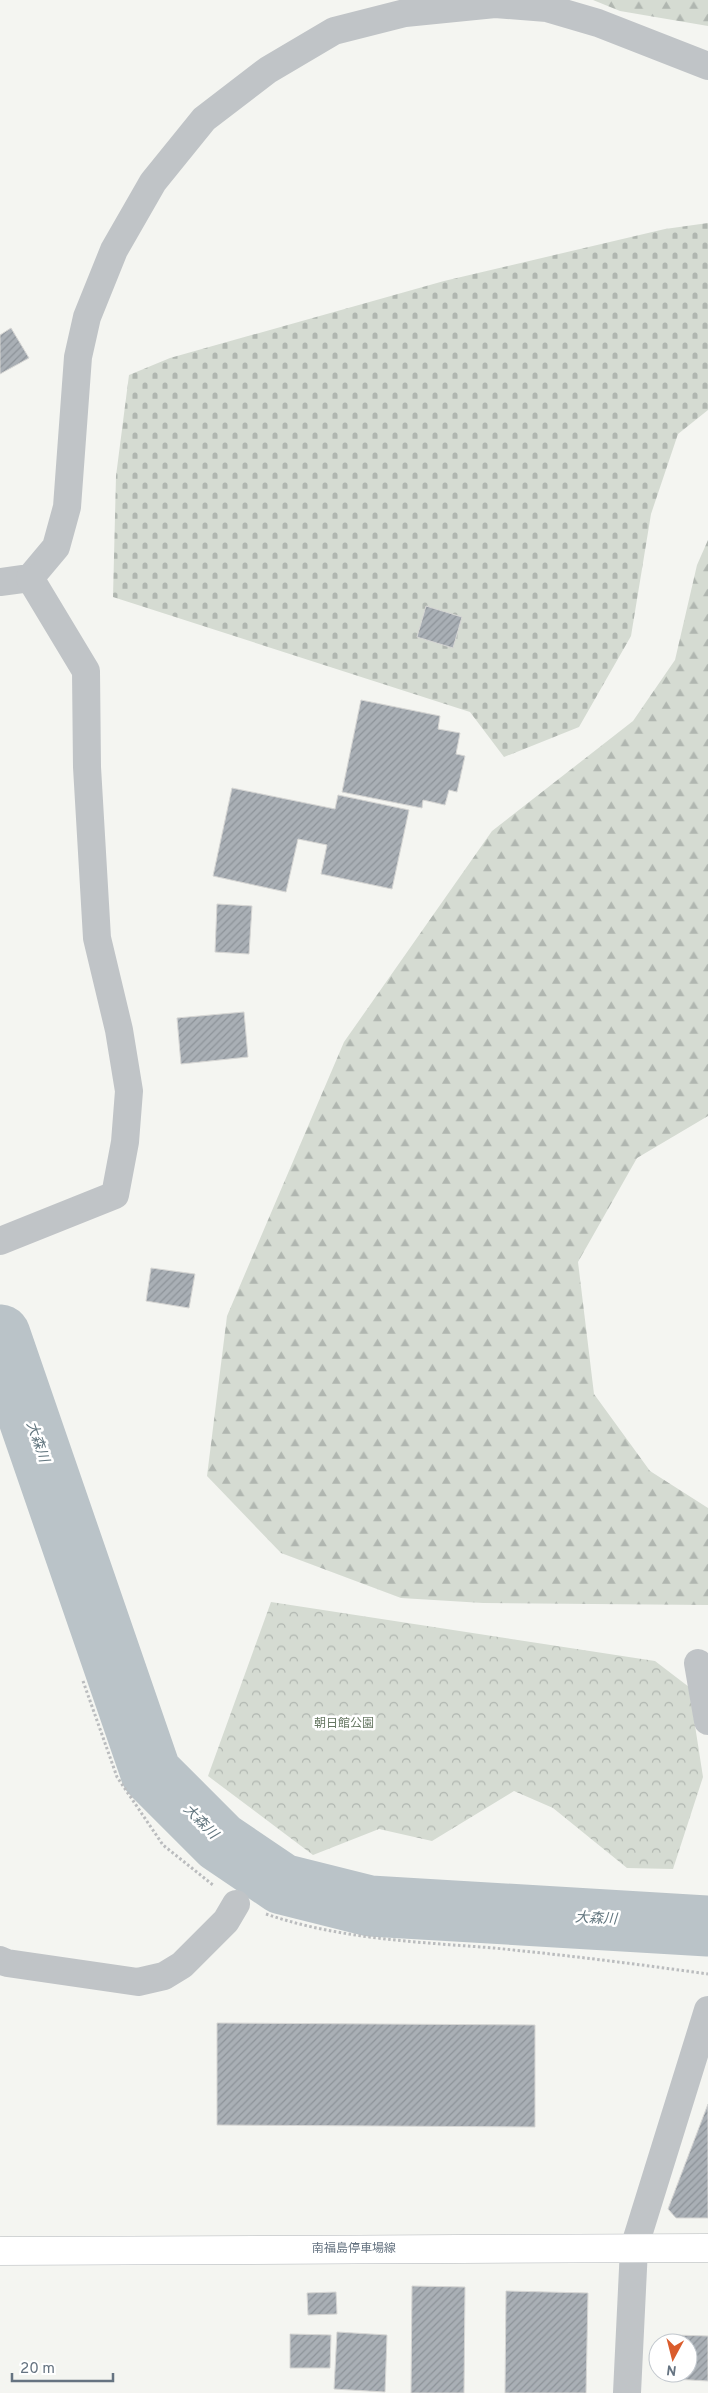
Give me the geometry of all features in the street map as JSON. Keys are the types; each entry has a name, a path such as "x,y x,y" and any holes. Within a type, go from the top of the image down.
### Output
{"main road":[{"name":"南福島停車場線","path":"0,2251 708,2248"}],"street":[{"path":"0,582 30,578 56,547 67,506 78,357 88,317 114,250 153,182 204,119 268,70 334,31 405,13 495,4 547,8 598,23 708,66"},
{"path":"5,1239 115,1195 125,1142 128,1091 119,1030 97,938 87,767 86,671 30,578"},
{"path":"698,1663 708,1721"},
{"path":"0,1960 8,1963 138,1982 164,1976 182,1965 226,1921 236,1904"},
{"path":"627,2393 634,2248 708,2010"}],"path":[{"path":"83,1681 117,1777 163,1845 236,1904 287,1922 376,1939 572,1955 708,1974"}],"green space":[{"path":"593,0 708,0 708,26 620,11"},
{"path":"708,223 708,410 678,434 651,514 631,636 579,727 504,757 470,712 113,597 116,476 129,375 170,358 444,281 665,229"},
{"path":"708,540 708,1116 637,1158 578,1262 594,1394 650,1471 708,1508 708,1605 483,1603 401,1598 281,1553 207,1476 227,1316 344,1042 492,831 633,721 675,660 697,565"},
{"name":"朝日館公園","path":"271,1602 655,1661 689,1687 703,1777 673,1869 627,1868 553,1808 514,1791 432,1841 379,1829 313,1855 208,1776"}],"building":[{"path":"11,328 29,358 0,374 0,335"},
{"path":"426,606 462,617 453,648 417,637"},
{"path":"361,700 440,716 438,729 460,733 456,754 465,756 457,792 449,790 445,805 423,800 422,808 342,792"},
{"path":"232,788 335,809 338,795 409,810 392,889 321,874 327,845 298,839 286,892 213,876"},
{"path":"217,904 252,906 249,954 215,952"},
{"path":"244,1012 248,1057 181,1064 177,1018"},
{"path":"151,1268 195,1274 189,1308 146,1301"},
{"path":"217,2023 535,2025 535,2127 217,2125"},
{"path":"708,2104 708,2218 676,2218 668,2209"},
{"path":"412,2286 465,2287 464,2393 411,2393"},
{"path":"506,2291 588,2293 586,2393 505,2393"},
{"path":"336,2292 337,2314 308,2315 307,2293"},
{"path":"337,2332 387,2335 385,2392 334,2389"},
{"path":"290,2334 331,2335 330,2368 290,2368"},
{"path":"698,2336 708,2336 708,2381 698,2380"}],"waterway":[{"name":"大森川","path":"0,1335 151,1773 220,1842 282,1884 370,1906 708,1926"}]}
